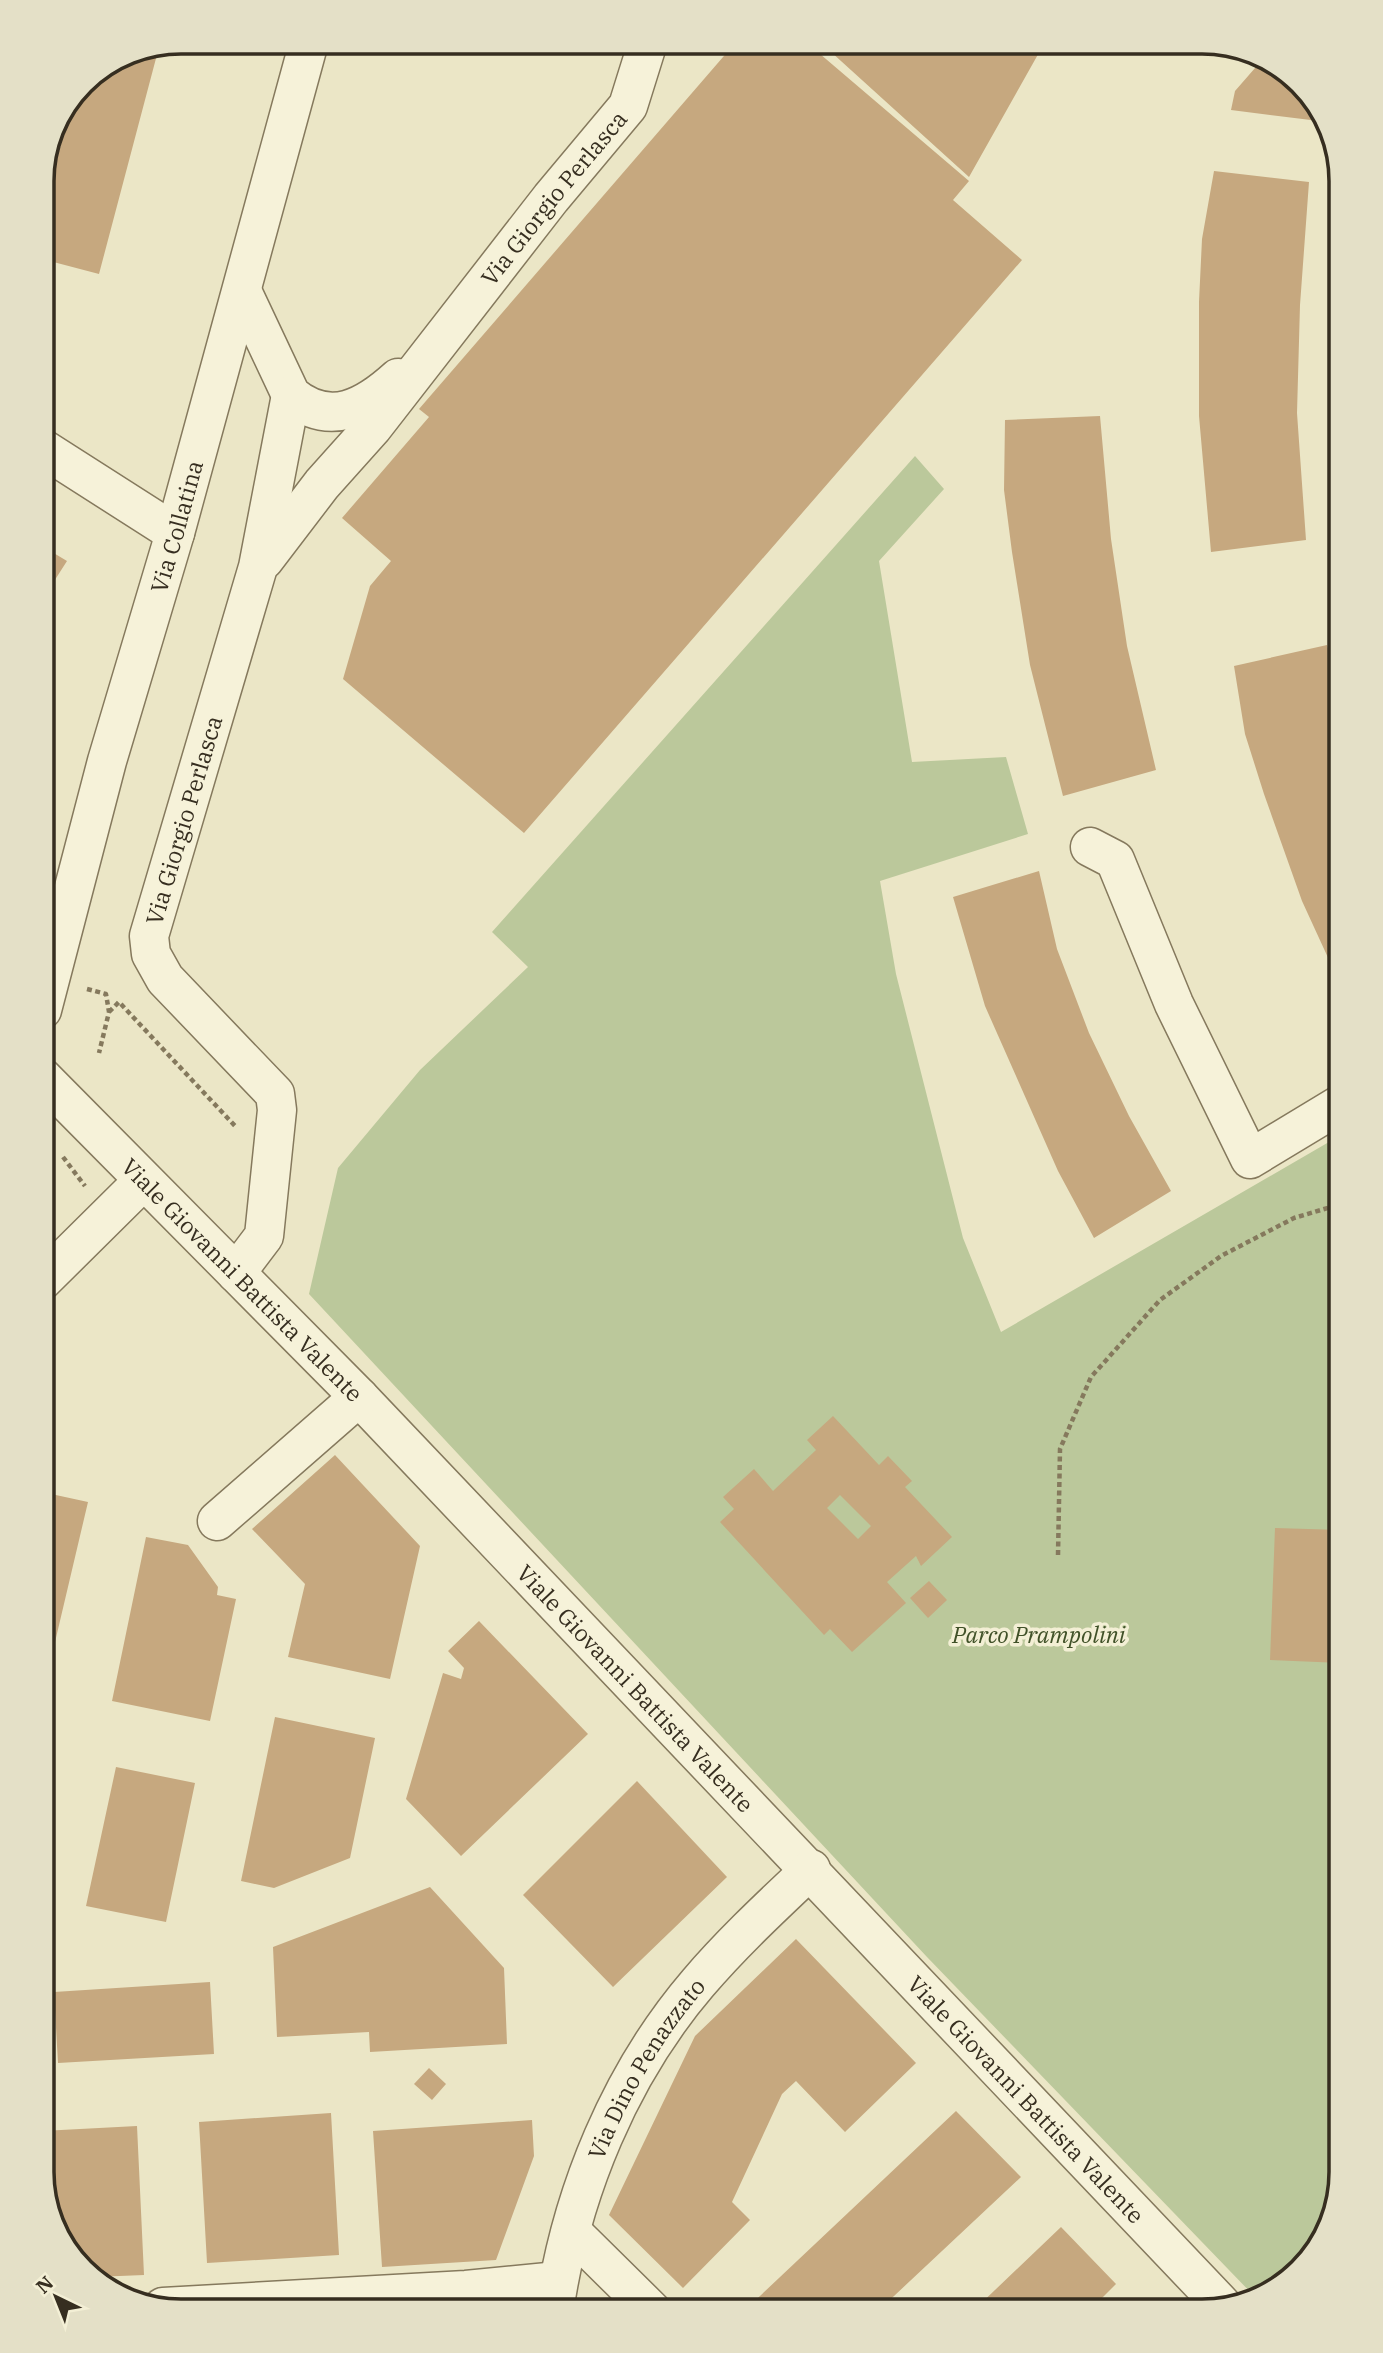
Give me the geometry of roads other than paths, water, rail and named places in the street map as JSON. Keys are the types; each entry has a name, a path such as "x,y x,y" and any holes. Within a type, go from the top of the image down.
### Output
{"street":[{"name":"Via Collatina","path":"55,962 107,761 175,533 306,55"},
{"name":"Via Giorgio Perlasca","path":"258,567 628,106 644,55"},
{"path":"242,291 291,395"},
{"name":"Via Giorgio Perlasca","path":"236,1273 264,1236 276,1110 275,1094 165,979 151,954 149,936 258,567 291,395 301,403 319,410 344,410 365,405 437,344"},
{"path":"55,456 175,533"},
{"path":"1090,847 1115,860 1174,1004 1250,1159 1329,1111"},
{"name":"Viale Giovanni Battista Valente","path":"55,1090 359,1397 656,1711 811,1869 1216,2298"},
{"path":"54,1269 143,1181"},
{"path":"217,1521 359,1397"},
{"name":"Via Dino Penazzato","path":"556,2296 570,2231 598,2147 657,2039 711,1969 811,1869"},
{"path":"570,2231 639,2298"},
{"path":"321,2298 466,2290 556,2296"}],"park label":[{"name":"Parco Prampolini","path":"1039,1634"}]}
